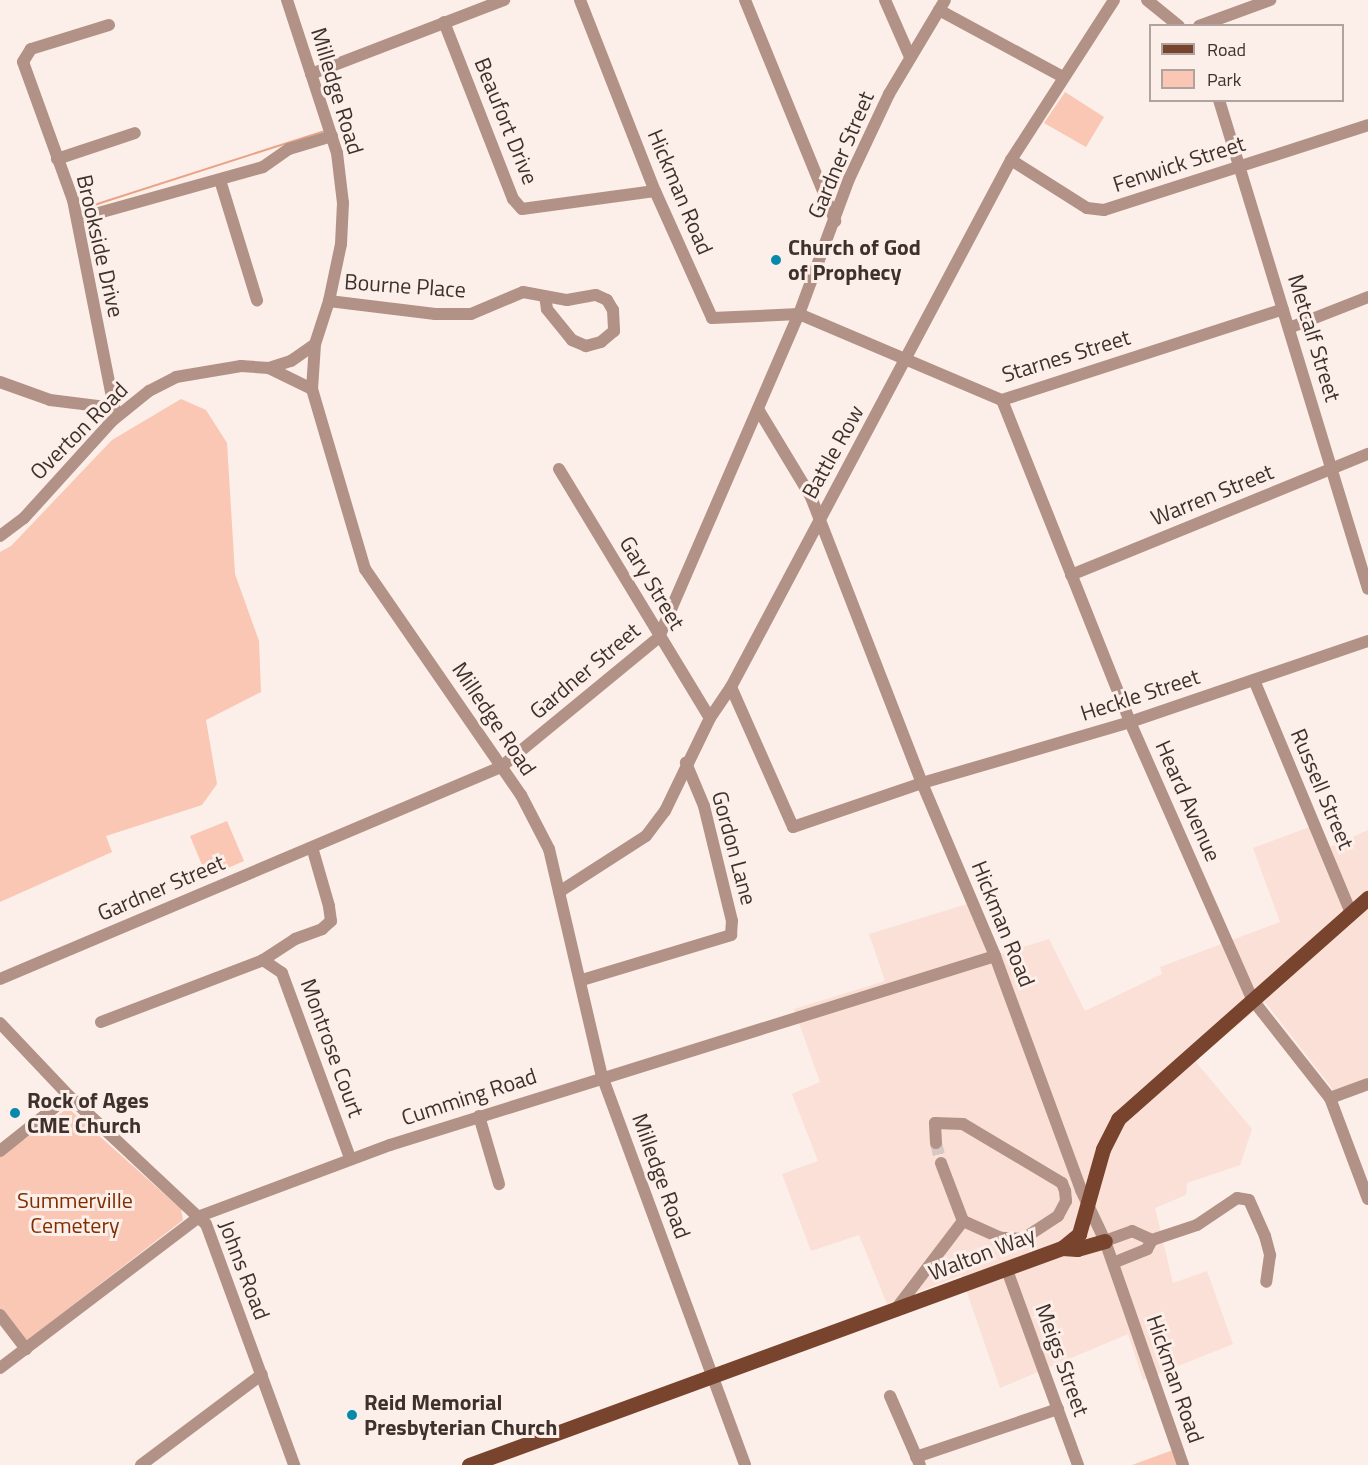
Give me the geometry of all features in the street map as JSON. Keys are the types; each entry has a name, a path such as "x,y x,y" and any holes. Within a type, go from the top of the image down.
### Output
{"main road":[{"name":"Walton Way","path":"469,1465 1062,1248 1079,1234 1103,1149 1118,1119 1368,898"},
{"path":"1062,1248 1077,1249 1105,1241"}],"street":[{"name":"Milledge Road","path":"287,0 332,136 343,203 341,244 329,302 315,344 312,389 365,569 534,816 549,849 582,980 602,1076 745,1465"},
{"path":"311,74 504,0"},
{"name":"Hickman Road","path":"580,0 655,191 712,318 799,314"},
{"path":"745,0 835,221"},
{"path":"885,0 910,57"},
{"name":"Battle Row","path":"559,892 646,836 665,811 686,763 710,718 731,687 908,358 1011,160 1114,0"},
{"path":"1147,0 1177,24"},
{"path":"1204,24 1270,0"},
{"path":"942,5 1063,77"},
{"name":"Gardner Street","path":"0,979 501,767 659,637 799,314 849,179 910,57 942,5"},
{"name":"Beaufort Drive","path":"444,22 513,199 522,209 655,191"},
{"name":"Brookside Drive","path":"109,25 31,49 23,62 77,219 113,414"},
{"name":"Metcalf Street","path":"1220,102 1368,589"},
{"name":"Fenwick Street","path":"1011,160 1087,208 1104,210 1368,125"},
{"path":"57,159 135,133"},
{"path":"77,219 263,167 289,150 332,136"},
{"path":"220,180 257,300"},
{"name":"Bourne Place","path":"329,302 435,314 471,314 523,292 567,300 596,295 607,300 617,321 614,331 601,342 586,346 572,340 547,309 545,297"},
{"path":"1289,328 1368,297"},
{"name":"Starnes Street","path":"799,314 908,358 1002,400 1283,309"},
{"name":"Overton Road","path":"0,536 24,518 113,414 149,391 176,377 241,366 269,368 291,361 315,344"},
{"name":"Overton Road","path":"269,368 312,389"},
{"path":"0,382 50,400 113,414"},
{"name":"Heard Avenue","path":"1002,400 1130,722 1252,999 1330,1098 1368,1199"},
{"name":"Hickman Road","path":"758,409 811,497 818,523 922,783 995,957 1081,1190 1105,1241 1183,1465"},
{"name":"Warren Street","path":"1071,575 1368,454"},
{"name":"Gary Street","path":"559,469 710,718"},
{"name":"Heckle Street","path":"922,783 1130,722 1368,641"},
{"name":"Russell Street","path":"1254,680 1351,913"},
{"path":"731,687 792,827 922,783"},
{"name":"Gordon Lane","path":"582,980 731,935 732,921 704,806 686,763"},
{"path":"101,1022 263,960 331,921 312,847"},
{"name":"Cumming Road","path":"0,1368 200,1216 350,1158 602,1076 995,957"},
{"name":"Montrose Court","path":"263,960 282,973 350,1158"},
{"name":"Johns Road","path":"0,1023 69,1096 200,1216 262,1374 294,1465"},
{"path":"1330,1098 1368,1084"},
{"path":"0,1151 69,1096"},
{"path":"479,1116 499,1184"},
{"path":"936,1143 935,1123 963,1125 1062,1183 1066,1201 1058,1216 1023,1239 1001,1238 963,1221 941,1163"},
{"path":"1065,1191 1081,1190"},
{"path":"1113,1263 1147,1249 1152,1240 1197,1225 1237,1198 1249,1200 1270,1255 1266,1282"},
{"path":"895,1310 963,1221"},
{"path":"1105,1241 1132,1231 1152,1240"},
{"name":"Meigs Street","path":"1007,1270 1078,1465"},
{"path":"0,1315 26,1349"},
{"path":"141,1465 262,1374"},
{"path":"890,1396 918,1461 1058,1409"}],"shaded area":[{"path":"1320,823 1330,847 1368,830 1368,1079 1335,1092 1265,1002 1195,1061 1252,1129 1240,1165 1187,1183 1186,1195 1155,1208 1173,1283 1207,1271 1233,1344 1143,1380 1128,1334 1000,1388 961,1275 887,1304 859,1235 811,1251 782,1174 818,1161 792,1094 820,1082 794,1009 885,981 869,934 977,901 1001,954 1049,939 1085,1011 1162,974 1160,967 1280,922 1253,848"}],"green space":[{"path":"1065,92 1104,117 1086,147 1044,123"},
{"path":"181,399 206,410 227,443 235,574 259,641 261,692 206,720 217,784 202,805 106,836 112,852 0,902 0,552 11,546 112,440"},
{"path":"227,821 244,861 207,877 190,836"},
{"name":"Summerville Cemetery","path":"68,1108 181,1209 183,1220 25,1342 0,1309 0,1157"},
{"path":"1173,1450 1178,1465 1132,1465"}],"waterway":[{"path":"91,206 324,131"}],"tunnel":[{"path":"936,1143 941,1163"}],"place":[{"name":"Church of God of Prophecy","path":"776,260"},
{"name":"Rock of Ages CME Church","path":"15,1113"},
{"name":"Reid Memorial Presbyterian Church","path":"352,1415"}]}
